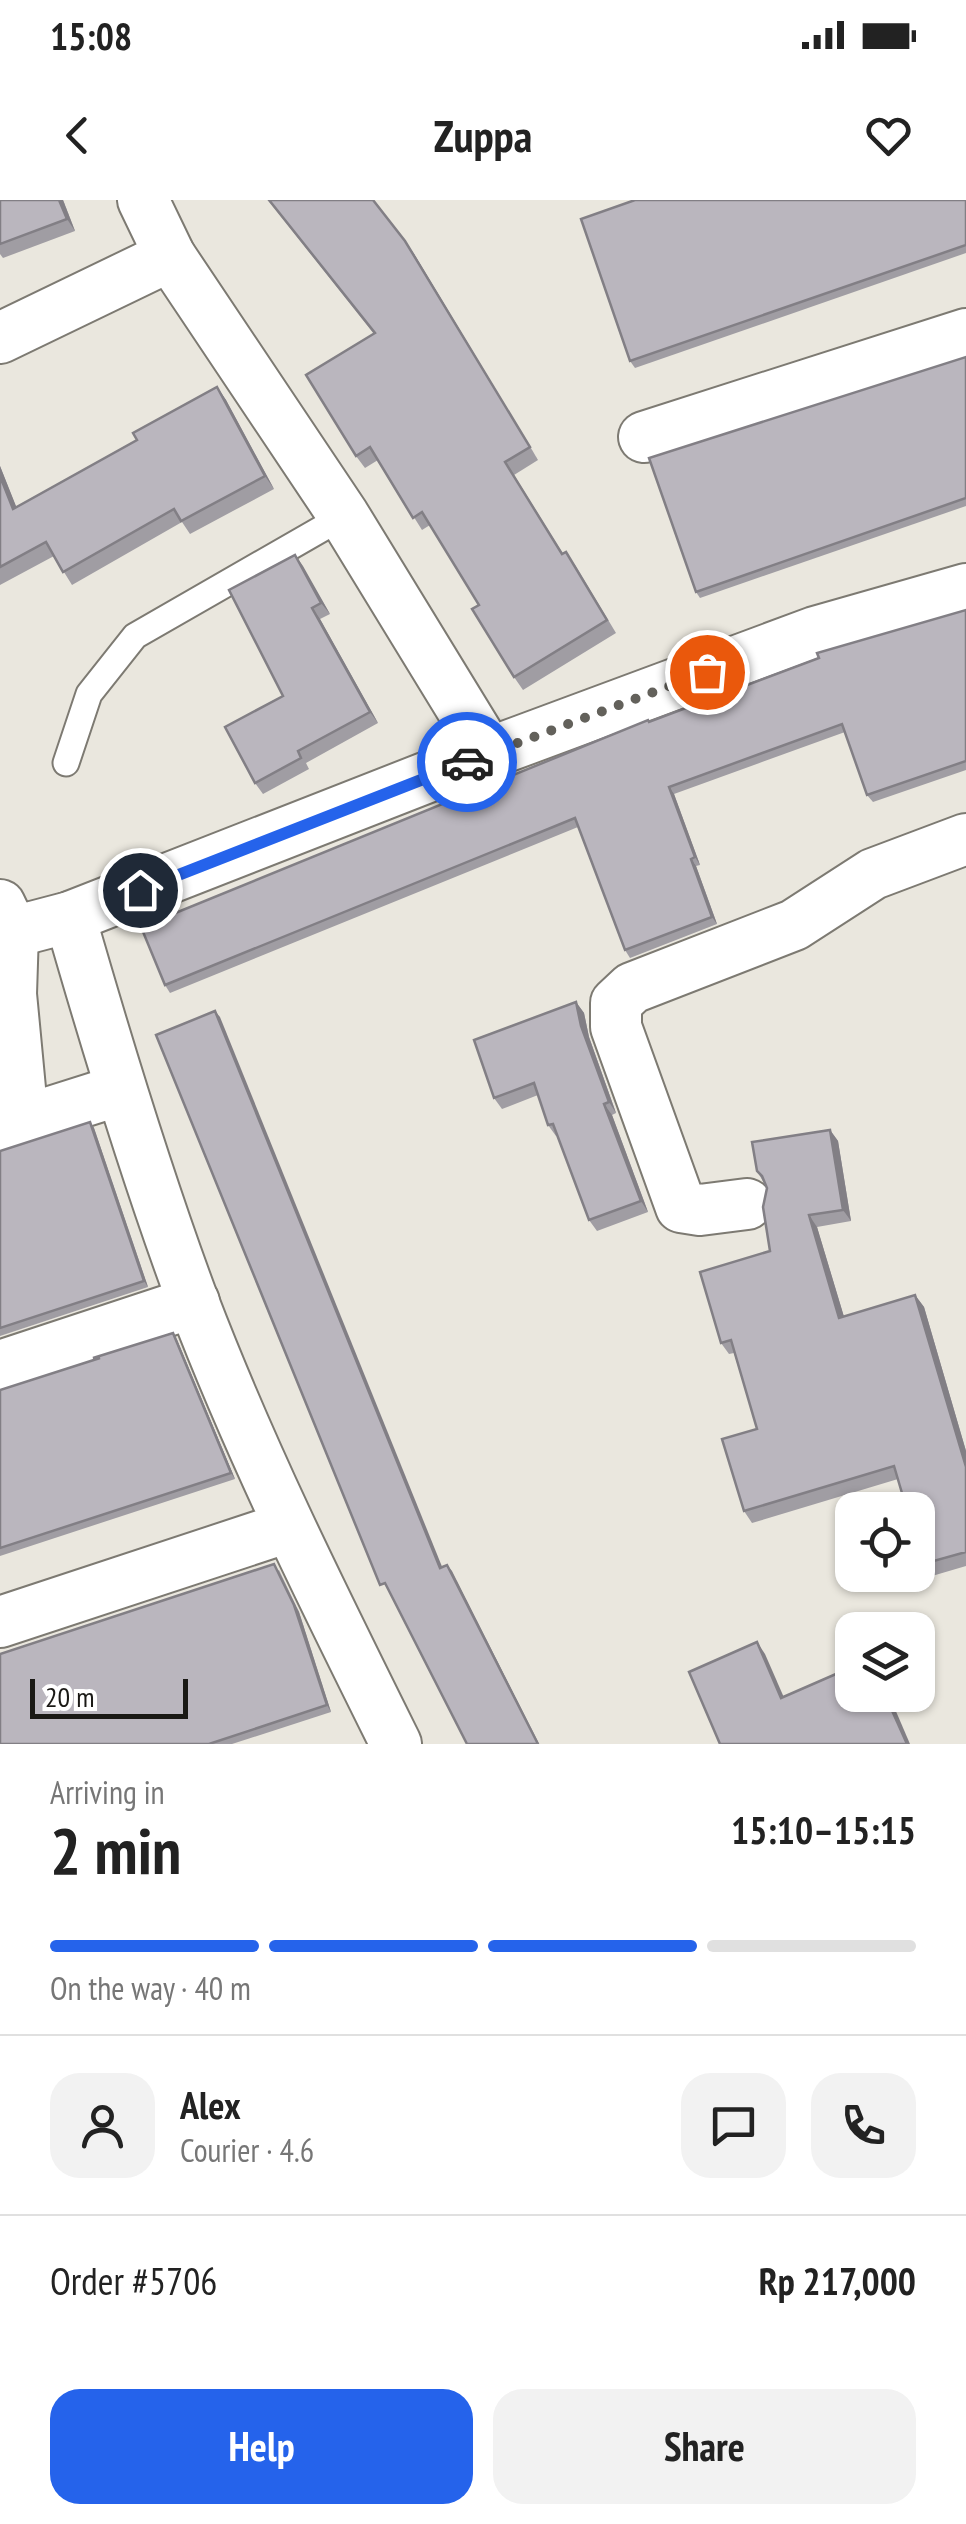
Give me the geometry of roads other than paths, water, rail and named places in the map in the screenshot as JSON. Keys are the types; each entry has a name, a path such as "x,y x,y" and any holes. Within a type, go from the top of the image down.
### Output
{"street":[{"path":"143,200 170,256 344,516 489,753"},
{"path":"0,338 170,256"},
{"path":"644,437 966,334"},
{"path":"120,1090 12,1124 12,994 4,924 70,917 489,753 816,632 966,588"},
{"path":"747,1204 700,1210 682,1207 616,1027 616,1003 632,988 794,925 873,874 966,839"},
{"path":"70,917 120,1090 194,1302 288,1527 396,1744"},
{"path":"0,1366 194,1302"},
{"path":"0,1622 288,1527"}],"lane":[{"path":"66,763 89,694 135,636 344,516"}]}
